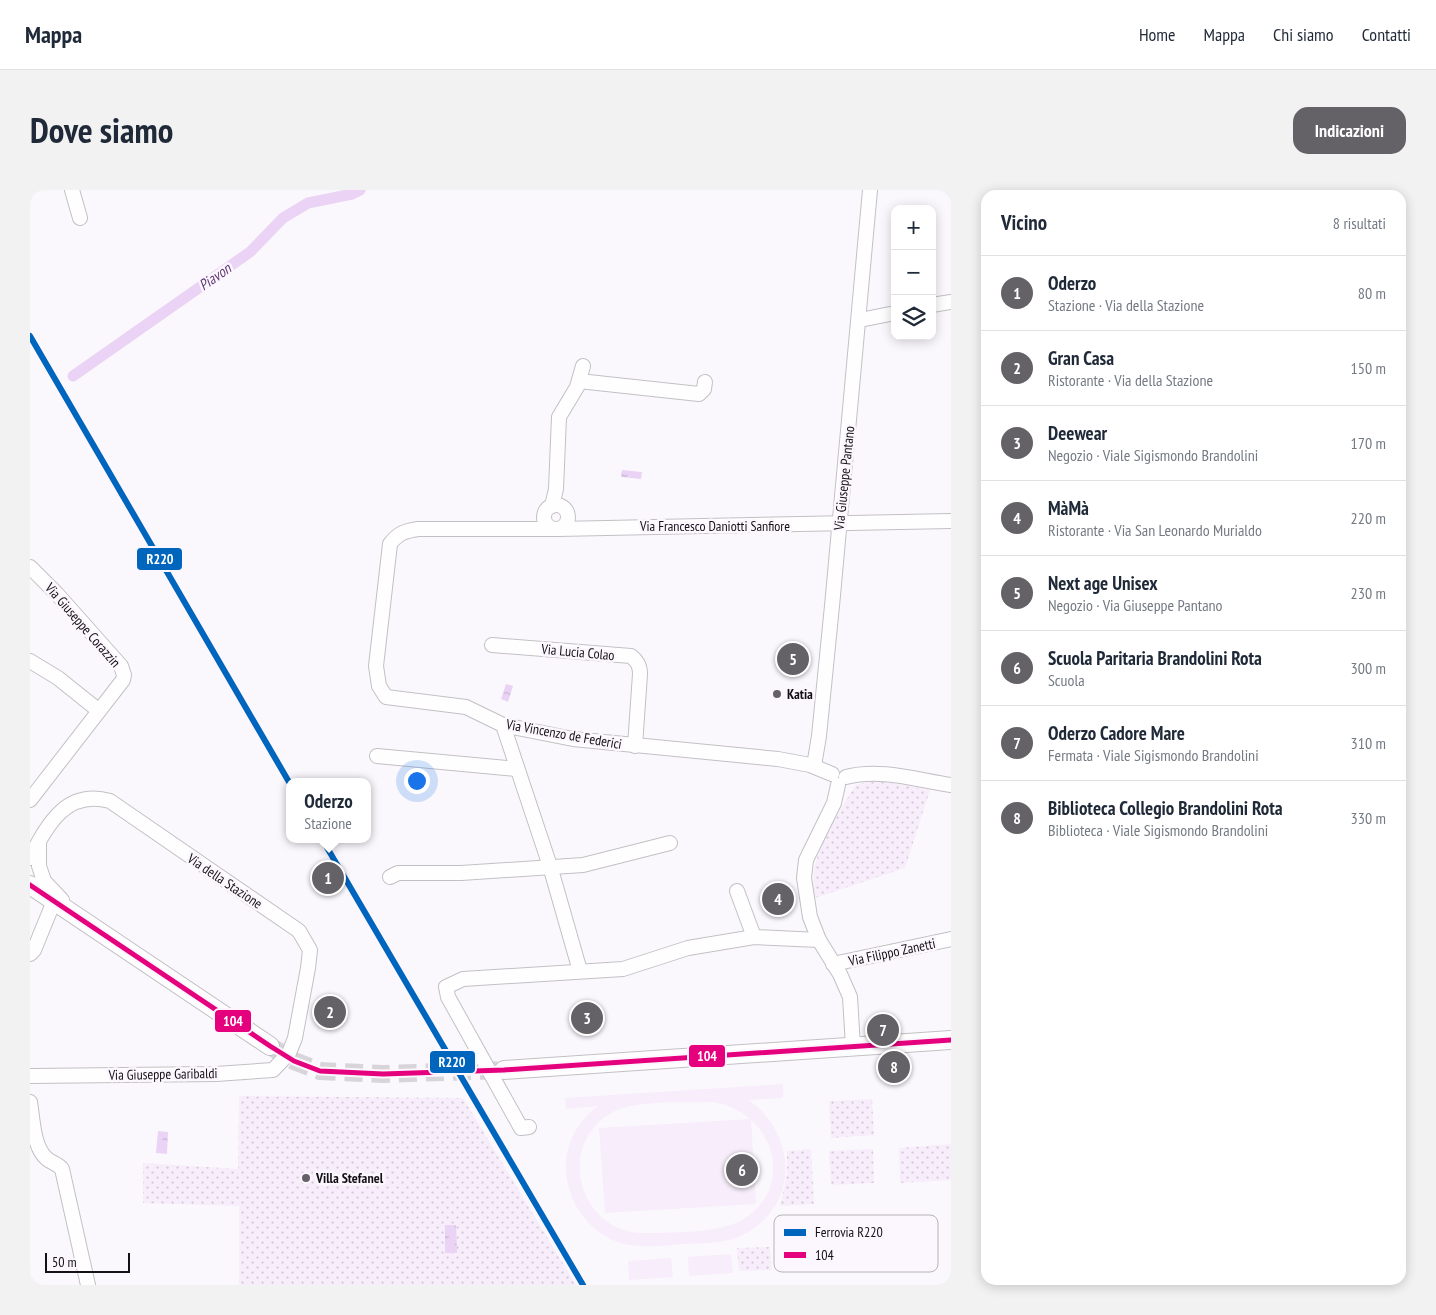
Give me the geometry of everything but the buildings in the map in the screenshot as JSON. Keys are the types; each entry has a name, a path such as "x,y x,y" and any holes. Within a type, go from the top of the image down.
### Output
{"main road":[{"path":"30,885 270,1046"},
{"path":"504,1070 951,1040"}],"street":[{"path":"72,190 80,218"},
{"name":"Via Giuseppe Pantano","path":"814,766 819,736 860,320 870,190"},
{"path":"936,305 951,302"},
{"path":"860,320 891,314"},
{"path":"544,518 547,526 556,529 566,522 556,490 559,417 579,381 583,366"},
{"path":"579,381 699,394 704,389 705,382"},
{"path":"527,529 536,526 544,518 546,511 561,510"},
{"name":"Via Francesco Daniotti Sanfiore","path":"561,510 580,525 589,527"},
{"name":"Via Francesco Daniotti Sanfiore","path":"556,529 951,522"},
{"name":"Via Vincenzo de Federici","path":"556,529 418,529 401,533 390,544 376,666 382,692 392,699 466,707 503,725 573,739 778,759 814,766 839,779"},
{"name":"Via Giuseppe Corazzin","path":"30,567 57,594 121,666 124,675 123,680 30,800"},
{"name":"Via Lucia Colao","path":"492,645 630,656 635,659 640,666 640,674 634,746"},
{"path":"30,661 58,678 98,710"},
{"path":"503,725 550,866 580,971"},
{"path":"377,756 517,769"},
{"path":"853,1046 850,997 818,940 810,917 804,868 834,803 839,779 860,773 951,785"},
{"name":"Via della Stazione","path":"30,858 38,838 70,804 97,797 110,801 299,931 308,944 310,958 295,1038 289,1053"},
{"path":"38,838 40,866 44,881 75,916"},
{"path":"390,877 398,873 461,873 602,862 670,843"},
{"path":"737,891 754,937"},
{"path":"30,954 34,950 54,902"},
{"path":"529,1127 521,1128 448,997 446,987 463,979 623,969 688,948 754,937 818,940"},
{"name":"Via Filippo Zanetti","path":"833,964 951,939"},
{"name":"Via Giuseppe Garibaldi","path":"30,1080 216,1074 273,1070 289,1053"},
{"path":"30,1102 39,1147 47,1159 57,1163 62,1169 88,1285"}],"shaded area":[{"path":"875,780 930,790 905,868 815,898 814,870 816,861 831,826 856,785"},
{"path":"783,1084 783,1098 749,1100 764,1114 775,1130 783,1147 786,1166 784,1184 778,1201 766,1217 750,1231 726,1241 645,1246 625,1244 613,1240 601,1234 582,1215 570,1192 567,1179 566,1158 572,1138 583,1120 598,1106 566,1109 565,1098","holes":["712,1102 733,1108 750,1119 763,1134 771,1152 773,1170 770,1189 759,1206 742,1220 721,1228 708,1230 642,1233 620,1229 602,1218 590,1203 582,1184 580,1165 584,1145 594,1127 611,1113 633,1106 660,1103"]},
{"path":"239,1096 463,1098 576,1285 239,1285 239,1206 143,1203 143,1163 238,1169"},
{"path":"872,1099 874,1135 831,1138 829,1101"},
{"path":"751,1119 756,1204 605,1213 599,1128"},
{"path":"951,1144 951,1180 900,1183 899,1148"},
{"path":"811,1149 814,1204 780,1206 787,1175 787,1151"},
{"path":"873,1149 874,1183 831,1185 829,1151"},
{"path":"770,1247 772,1270 739,1271 737,1248"},
{"path":"731,1254 733,1273 689,1276 688,1257"},
{"path":"671,1258 673,1277 629,1280 628,1261"}],"water":[{"path":"622,470 642,472 641,479 621,477"},
{"path":"506,684 513,686 508,702 501,699"},
{"path":"158,1131 168,1132 167,1154 156,1153"},
{"path":"445,1225 456,1225 457,1253 445,1253"}],"waterway":[{"name":"Piavon","path":"73,376 250,252 283,218 308,203 352,194 360,190"}],"tunnel":[{"path":"270,1046 294,1061 320,1071 383,1074 503,1070"}],"rail line":[{"name":"R220","path":"30,336 287,778"},
{"name":"R220","path":"324,843 583,1285"}],"transit line":[{"name":"104","path":"30,885 270,1046 294,1061 320,1071 383,1074 504,1070 951,1040"}],"place":[{"name":"Next age Unisex","path":"793,659"},
{"name":"Katia","path":"777,694"},
{"name":"Oderzo","path":"328,878"},
{"name":"MàMà","path":"778,899"},
{"name":"Gran Casa","path":"330,1012"},
{"name":"Deewear","path":"587,1018"},
{"name":"Oderzo Cadore Mare","path":"883,1030"},
{"name":"Biblioteca Collegio Brandolini Rota","path":"894,1067"},
{"name":"Scuola Paritaria Brandolini Rota","path":"742,1170"},
{"name":"Villa Stefanel","path":"306,1178"}]}
